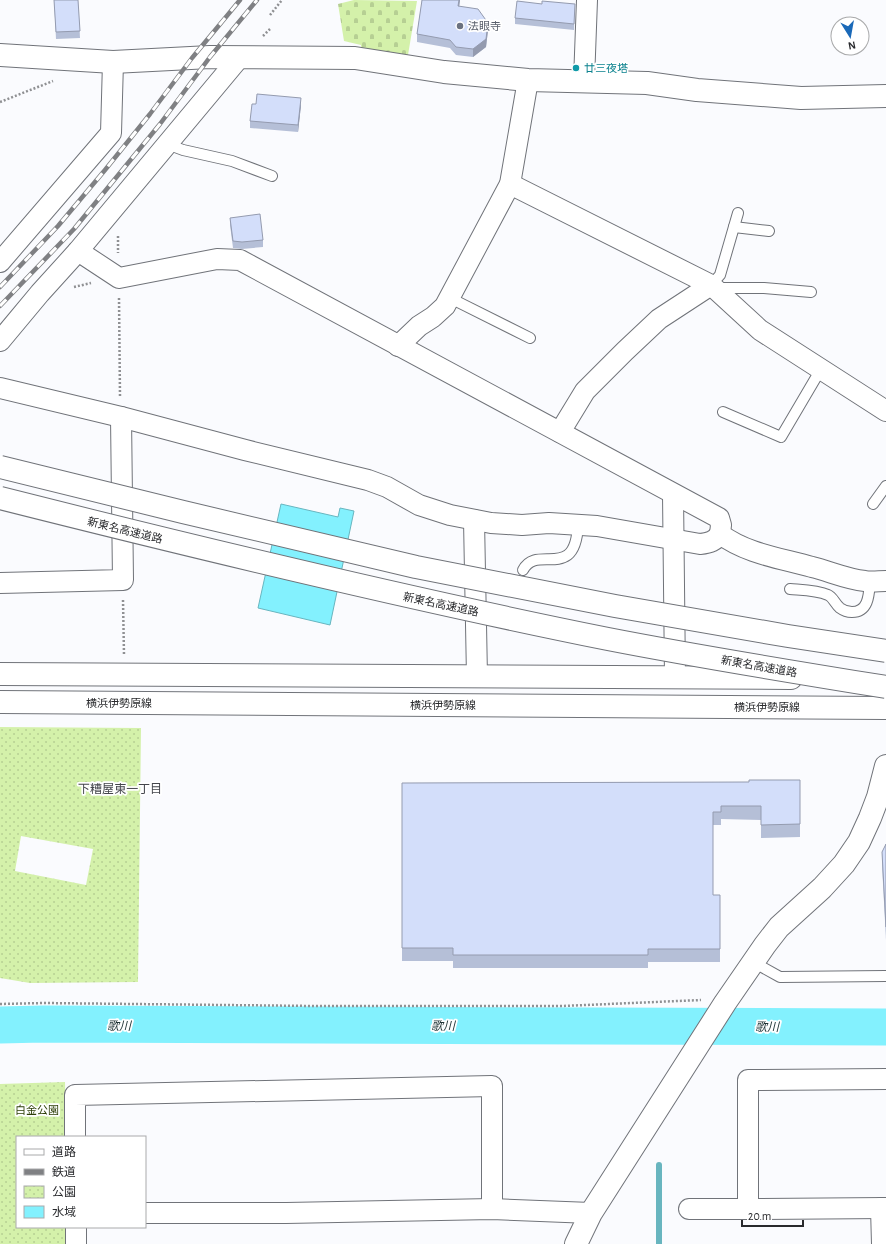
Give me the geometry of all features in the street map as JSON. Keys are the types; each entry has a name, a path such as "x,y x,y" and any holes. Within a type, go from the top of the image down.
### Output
{"main road":[{"path":"0,55 114,62 198,58 355,58 444,72 528,80 647,83 697,90 801,98 886,96"},
{"path":"0,467 416,567 615,606 788,636 886,651"},
{"name":"新東名高速道路","path":"0,498 175,542 417,599 609,639 793,672 886,686"},
{"path":"0,674 886,678"},
{"name":"横浜伊勢原線","path":"0,702 886,708"},
{"path":"576,1244 591,1213 726,1001 753,962 779,927 822,888 844,864 859,842 875,804 886,766"}],"street":[{"path":"584,81 587,0"},
{"path":"0,341 40,293 78,251 239,58"},
{"path":"0,262 111,133 114,62"},
{"path":"398,346 419,326 445,306 510,184 528,80"},
{"path":"510,184 712,286 760,330 886,411"},
{"path":"0,388 121,417 245,450 368,480 387,487 431,510 474,520 507,524 597,526 700,544 708,544 716,540 720,534 719,518 240,260 217,260 118,278 78,251"},
{"path":"560,432 585,391 625,351 659,319 712,286"},
{"path":"0,583 123,580 121,417"},
{"path":"673,494 675,678"},
{"path":"474,520 477,677"},
{"path":"720,534 755,552 846,577 866,581 878,581"},
{"path":"748,1209 748,1080 886,1079"},
{"path":"75,1136 75,1095 492,1086 492,1209"},
{"path":"689,1209 884,1208 882,1244"},
{"path":"146,1213 286,1213 492,1209 591,1213"},
{"path":"76,1228 76,1244"}],"lane":[{"path":"167,144 183,150 232,161 272,176"},
{"path":"712,286 720,275 738,213"},
{"path":"734,228 769,231"},
{"path":"712,286 811,292"},
{"path":"450,298 530,338"},
{"path":"723,412 781,437 821,369"},
{"path":"873,504 886,486"},
{"path":"523,570 529,562 568,556 573,550 576,542 578,525"},
{"path":"790,589 823,593 830,596 840,608 847,612 855,612 862,609 867,604 878,581"},
{"path":"753,962 780,977 886,976"}],"path":[{"path":"270,14 282,0"},
{"path":"0,102 56,80"},
{"path":"112,210 118,224 121,417"},
{"path":"40,293 118,278"},
{"path":"123,580 124,657"},
{"path":"0,1004 562,1006 726,1001"}],"green space":[{"path":"354,0 417,1 408,55 361,48 361,45 344,41 338,4"},
{"path":"0,727 141,728 138,982 30,983 0,978","holes":["21,836 93,849 86,885 15,871"]},
{"name":"白金公園","path":"65,1082 66,1136 16,1136 16,1228 69,1228 70,1244 0,1244 0,1084"}],"water":[{"path":"281,504 338,517 340,508 354,511 330,625 258,608"}],"building":[{"path":"54,0 78,0 80,31 56,32"},
{"path":"422,0 459,0 458,6 478,9 488,23 486,39 473,49 456,47 450,40 417,34"},
{"path":"517,1 542,4 542,1 575,4 574,24 515,18"},
{"path":"257,94 301,98 298,125 250,121 252,104 256,104"},
{"path":"260,214 263,240 242,242 233,241 230,218"},
{"path":"749,780 800,780 800,824 761,825 761,806 721,806 721,812 713,812 713,895 720,895 720,949 648,949 648,955 453,955 453,948 402,948 402,783 749,782"},
{"path":"886,844 886,927 882,852"}],"waterway":[{"name":"歌川","path":"0,1025 886,1027"},
{"path":"659,1165 659,1244"}],"railway":[{"path":"0,287 58,226 105,170 192,58 240,0"},
{"path":"0,306 74,229 160,124 210,57 257,0"}],"place":[{"name":"法眼寺","path":"460,26"},
{"name":"廿三夜塔","path":"576,68"}],"district":[{"name":"下糟屋東一丁目","path":"120,789"}]}
